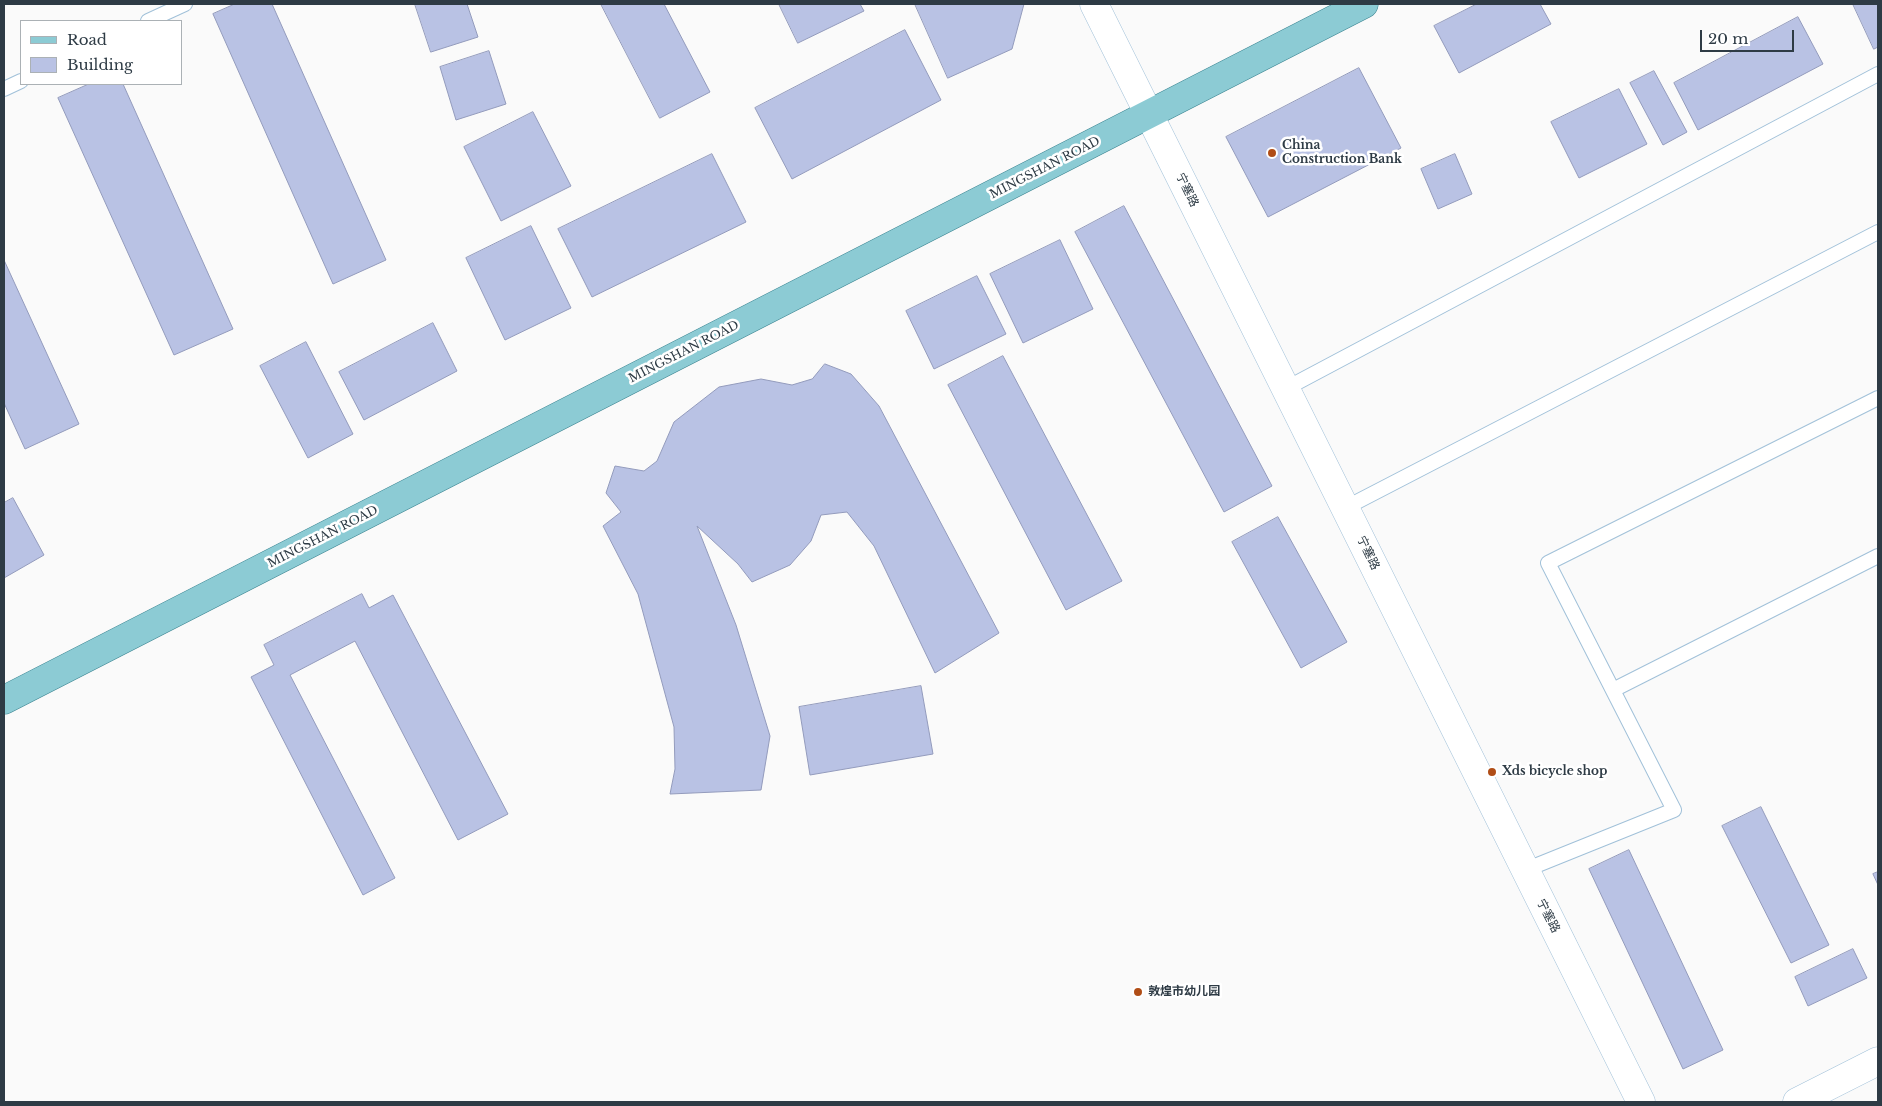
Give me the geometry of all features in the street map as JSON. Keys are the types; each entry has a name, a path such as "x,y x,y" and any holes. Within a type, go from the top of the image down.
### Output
{"main road":[{"name":"MINGSHAN ROAD","path":"4,700 1364,4"}],"street":[{"name":"宁塞路","path":"1094,4 1641,1102"},
{"path":"1797,1102 1878,1060"}],"lane":[{"path":"150,20 186,4"},
{"path":"1285,389 1878,74"},
{"path":"4,89 20,81"},
{"path":"1345,508 1878,232"},
{"path":"1525,870 1674,810 1548,563 1878,398"},
{"path":"1613,690 1878,556"}],"building":[{"path":"235,4 272,4 386,260 333,284 213,14"},
{"path":"415,4 467,4 478,37 431,52"},
{"path":"601,4 664,4 710,92 660,118"},
{"path":"779,4 860,4 864,11 798,43"},
{"path":"915,4 1024,4 1012,49 948,78"},
{"path":"1477,4 1540,4 1551,24 1459,73 1434,26"},
{"path":"1853,4 1878,4 1878,47 1874,49"},
{"path":"1798,17 1823,64 1698,130 1674,83"},
{"path":"905,30 941,100 792,179 755,108"},
{"path":"489,51 506,104 456,120 440,67"},
{"path":"1359,68 1401,148 1268,217 1226,137"},
{"path":"1654,71 1687,132 1663,145 1630,83"},
{"path":"87,85 123,85 233,329 174,355 58,98"},
{"path":"1619,89 1647,144 1579,178 1551,122"},
{"path":"533,112 571,186 501,221 464,147"},
{"path":"712,154 746,222 592,297 558,229"},
{"path":"1455,154 1472,194 1438,209 1421,169"},
{"path":"1124,206 1272,486 1224,512 1075,232"},
{"path":"531,226 571,308 505,340 466,258"},
{"path":"1060,240 1093,309 1023,343 990,274"},
{"path":"4,260 79,424 25,449 4,403"},
{"path":"977,276 1006,334 934,369 906,311"},
{"path":"433,323 457,371 364,420 339,372"},
{"path":"306,342 353,434 308,458 260,366"},
{"path":"1003,356 1122,581 1066,610 948,385"},
{"path":"825,364 851,374 879,406 999,633 935,673 874,546 847,512 821,515 811,541 790,565 752,582 738,564 697,526 736,625 770,736 761,790 670,794 675,769 674,727 638,594 603,526 621,512 606,493 615,466 644,471 657,461 674,422 719,387 761,379 792,385 812,379"},
{"path":"13,498 44,555 4,578 4,503"},
{"path":"1278,517 1347,642 1301,668 1232,542"},
{"path":"362,594 369,608 393,595 508,814 458,840 355,641 290,675 395,878 363,895 251,677 274,665 264,645"},
{"path":"921,686 933,754 810,775 799,707"},
{"path":"1761,807 1829,945 1791,963 1722,826"},
{"path":"1629,850 1723,1050 1683,1069 1589,869"},
{"path":"1878,872 1878,885 1873,874"},
{"path":"1853,949 1867,978 1808,1006 1795,977"}],"place":[{"name":"China Construction Bank","path":"1272,153"},
{"name":"Xds bicycle shop","path":"1492,772"},
{"name":"敦煌市幼儿园","path":"1138,992"}]}
